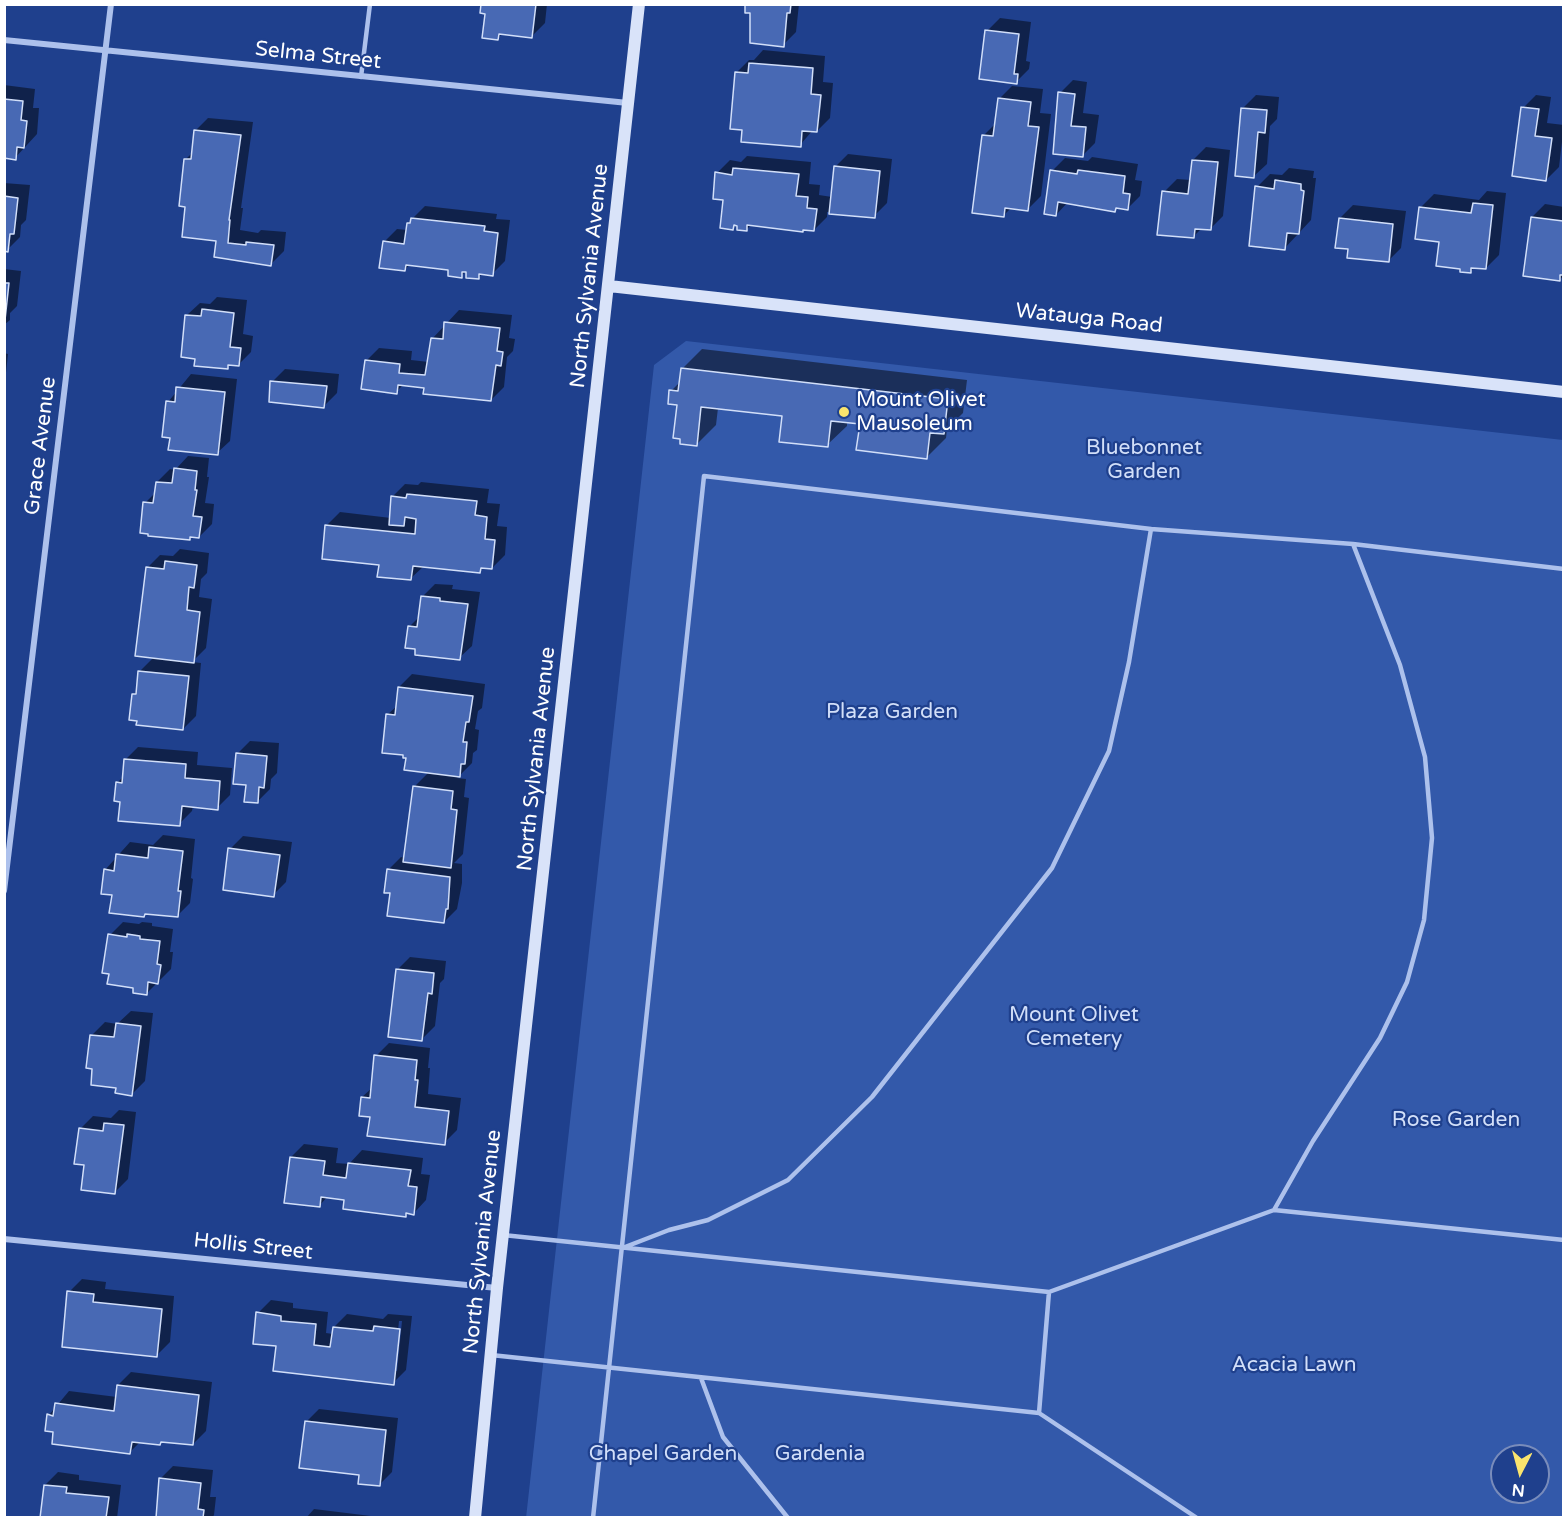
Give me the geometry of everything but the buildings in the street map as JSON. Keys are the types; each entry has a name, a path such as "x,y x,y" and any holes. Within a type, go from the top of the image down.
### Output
{"main road":[{"name":"North Sylvania Avenue","path":"475,1518 497,1288 639,4"},
{"name":"Watauga Road","path":"609,286 1563,392"}],"street":[{"name":"Grace Avenue","path":"4,891 111,4"},
{"name":"Selma Street","path":"4,40 628,103"},
{"name":"Hollis Street","path":"4,1239 497,1288"}],"lane":[{"path":"361,77 370,4"},
{"path":"593,1518 704,476 1151,529 1353,544 1563,569"},
{"path":"623,1248 669,1230 708,1220 788,1180 872,1097 1052,868 1109,751 1129,662 1151,529"},
{"path":"1274,1209 1313,1141 1380,1038 1407,982 1424,920 1432,838 1425,757 1400,665 1353,544"},
{"path":"503,1235 1049,1292 1274,1209 1563,1240"},
{"path":"1038,1413 1049,1292"},
{"path":"491,1355 1038,1413 1197,1518"},
{"path":"701,1378 723,1437 788,1518"}],"green space":[{"name":"Mount Olivet Cemetery","path":"686,341 1563,440 1563,1517 526,1518 654,365"}],"place":[{"name":"Mount Olivet Mausoleum","path":"844,412"}],"park label":[{"name":"Bluebonnet Garden","path":"1144,460"},
{"name":"Plaza Garden","path":"892,712"},
{"name":"Rose Garden","path":"1456,1120"},
{"name":"Acacia Lawn","path":"1294,1365"},
{"name":"Chapel Garden","path":"663,1454"},
{"name":"Gardenia","path":"820,1454"}]}
